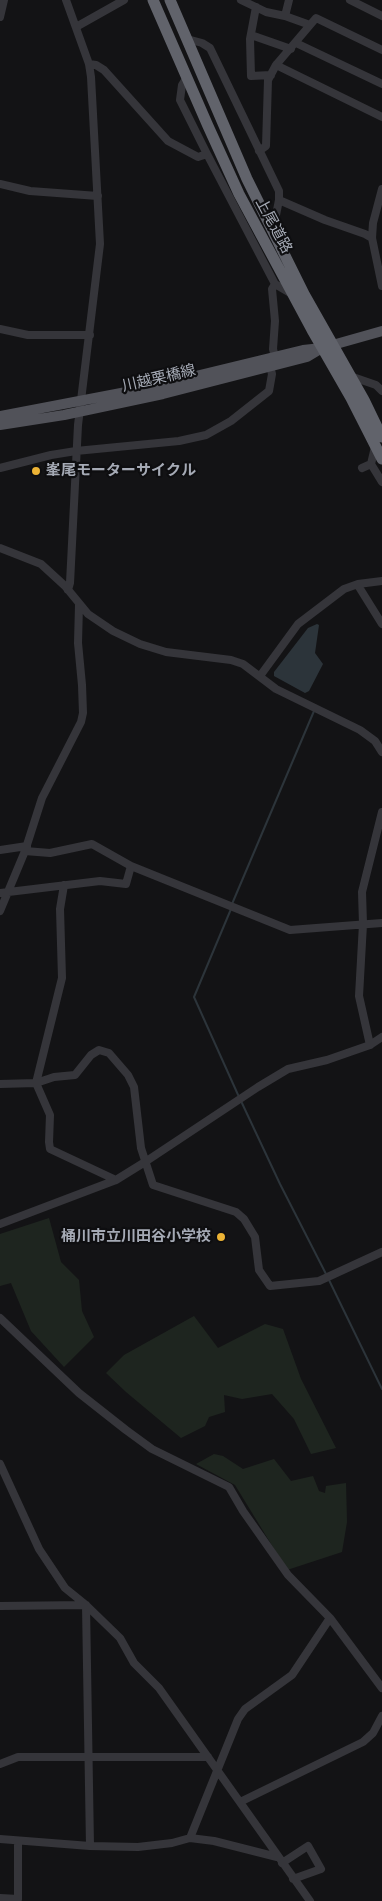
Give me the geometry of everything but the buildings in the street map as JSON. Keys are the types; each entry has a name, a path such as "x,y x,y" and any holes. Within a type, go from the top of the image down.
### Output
{"highway":[{"name":"上尾道路","path":"153,0 240,194 293,296 350,376 379,442 377,462"},
{"name":"上尾道路","path":"170,0 228,136 351,398 379,442"}],"main road":[{"name":"川越栗橋線","path":"0,416 273,362 307,357 327,346 382,331"},
{"name":"川越栗橋線","path":"0,425 80,412 163,394 273,362"}],"street":[{"path":"0,17 4,0"},
{"path":"66,0 89,64 93,91 100,244 76,451 70,583 68,590"},
{"path":"76,27 124,0"},
{"path":"241,0 310,25"},
{"path":"285,16 289,0"},
{"path":"350,0 382,16"},
{"path":"253,4 251,76 271,75"},
{"path":"259,151 266,146 268,80 276,65 316,18 382,50"},
{"path":"251,35 293,46 382,84"},
{"path":"186,39 202,43 210,48 279,191 272,230"},
{"path":"89,64 96,65 104,70 168,141 198,156 206,154"},
{"path":"276,65 382,116"},
{"path":"187,77 182,86 180,100 206,154 274,284 293,296"},
{"path":"0,184 30,191 98,196"},
{"path":"382,189 379,212 372,238 382,286"},
{"path":"278,200 372,238"},
{"path":"0,468 51,455 76,451 197,438 215,431 231,421 269,391 272,374 275,321 272,289 274,284"},
{"path":"0,329 28,335 90,335"},
{"path":"350,376 376,385 382,391"},
{"path":"362,468 377,462 382,482"},
{"path":"0,548 41,564 68,590 88,614 113,631 140,644 166,652 230,660 243,664 276,689 360,730 375,741 382,752"},
{"path":"260,676 298,624 344,589 358,584 382,581"},
{"path":"359,587 382,624"},
{"path":"0,911 26,848 42,798 82,722 82,685 78,643 79,605"},
{"path":"370,1045 358,996 363,924 363,884 382,812"},
{"path":"0,850 26,848 50,853 92,844 131,866 290,930 382,923"},
{"path":"0,893 100,881 126,884 131,866"},
{"path":"64,885 60,909 62,978 36,1083 50,1115 50,1148 116,1180"},
{"path":"0,1224 116,1180 288,1069 327,1060 370,1045 382,1037"},
{"path":"0,1084 36,1083 54,1077 75,1075 91,1055 99,1050 108,1053 128,1074 134,1087 141,1148 153,1185 236,1212 244,1219 255,1238 259,1270 270,1286 319,1281 382,1252"},
{"path":"0,1318 80,1393 126,1430 152,1449 229,1486 288,1575 330,1618 382,1688"},
{"path":"0,1464 39,1549 65,1588 86,1605 120,1638 134,1664 159,1688 310,1901"},
{"path":"0,1606 86,1605"},
{"path":"86,1605 87,1758 90,1846"},
{"path":"190,1838 238,1719 245,1709 292,1675 330,1618"},
{"path":"240,1802 363,1742 373,1733 382,1716"},
{"path":"0,1764 18,1756 87,1758 208,1757"},
{"path":"0,1839 18,1842 138,1847 172,1843 190,1838 214,1841 280,1860 308,1846 321,1869 293,1879"},
{"path":"0,1898 18,1899 18,1842"}],"shaded area":[{"path":"319,625 315,653 323,664 309,691 305,693 274,676 274,672 308,628"},
{"path":"49,1218 61,1262 79,1280 82,1311 94,1337 64,1367 31,1331 11,1283 0,1286 0,1234"},
{"path":"194,1316 218,1348 265,1324 283,1329 301,1379 336,1448 311,1454 294,1419 272,1394 242,1399 224,1395 225,1412 209,1417 205,1426 181,1438 106,1373 124,1355"},
{"path":"214,1454 223,1456 243,1469 274,1459 291,1481 313,1476 319,1491 325,1493 326,1486 346,1483 347,1522 342,1552 287,1570 235,1485 196,1464"}],"waterway":[{"path":"232,904 314,711"},
{"path":"231,909 194,997 239,1097"},
{"path":"241,1101 280,1184 326,1274"},
{"path":"328,1278 382,1389"}],"place":[{"name":"峯尾モーターサイクル","path":"36,471"},
{"name":"桶川市立川田谷小学校","path":"221,1237"}]}
